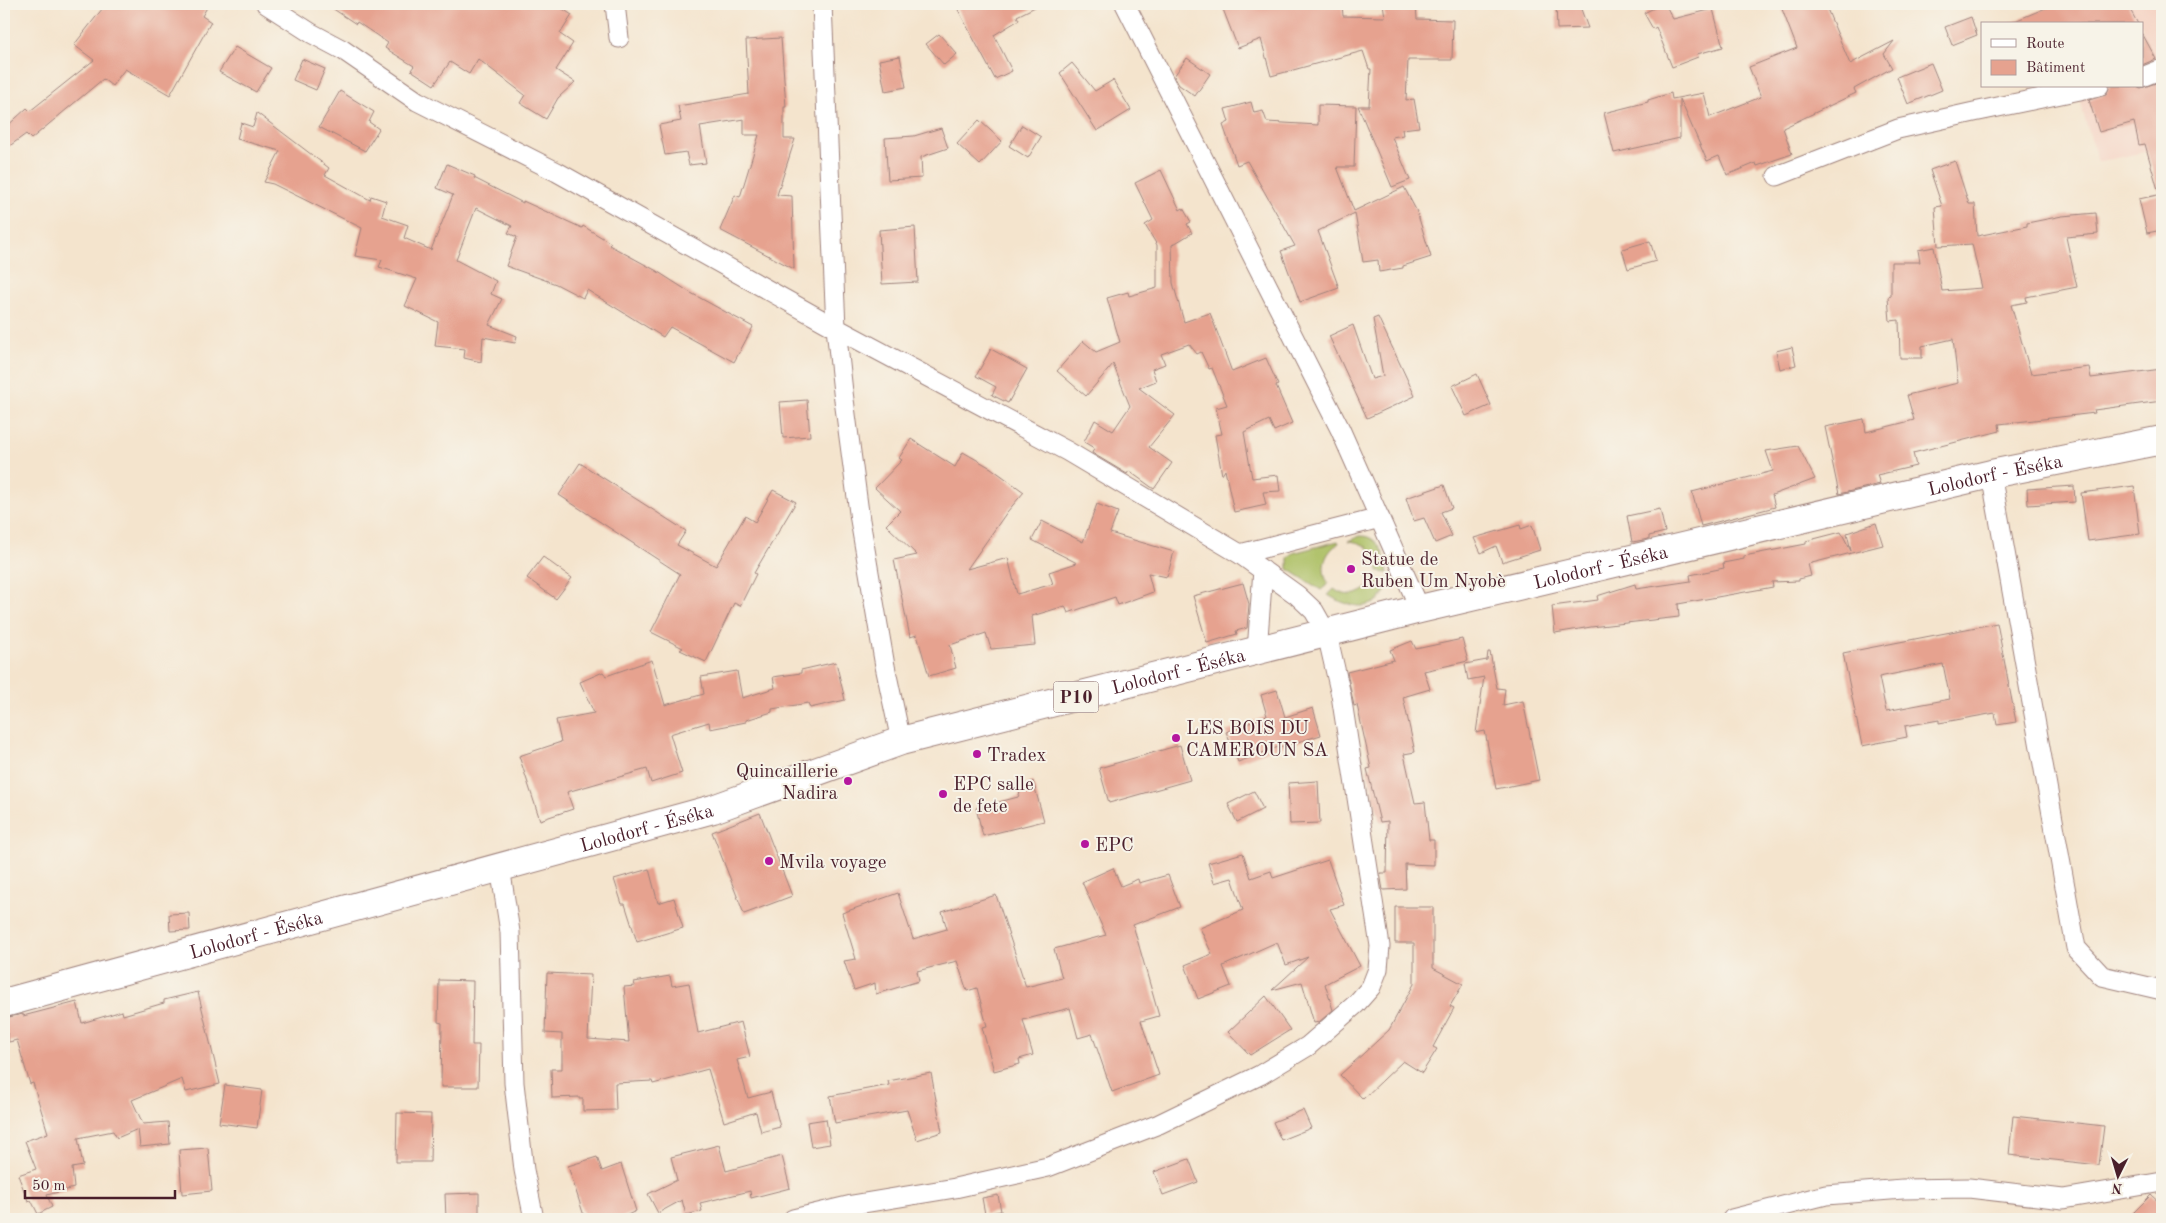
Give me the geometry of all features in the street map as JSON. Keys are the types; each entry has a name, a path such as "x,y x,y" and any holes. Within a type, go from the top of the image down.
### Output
{"main road":[{"name":"Lolodorf - Éséka","path":"4,1003 713,809 901,741 1328,634 1420,609 1991,474 2162,440"}],"street":[{"path":"266,4 311,33 343,50 418,101 557,172 836,328 1067,451 1240,554 1263,570 1297,595 1314,611 1328,634 1341,695 1380,946 1378,969 1371,987 1361,998 1308,1046 1260,1075 1159,1124 1067,1160 1048,1167 964,1186 852,1205 794,1219"},
{"path":"615,4 620,38"},
{"path":"822,4 836,328 860,520 885,666 901,741"},
{"path":"1125,4 1340,429 1420,609"},
{"path":"2144,76 2162,69"},
{"path":"1777,176 1898,130 2089,88"},
{"path":"1991,474 2076,948 2102,976 2162,990"},
{"path":"1240,554 1380,518"},
{"path":"1257,651 1263,570"},
{"path":"500,867 510,932 514,1083 524,1170 534,1219"},
{"path":"1732,1219 1836,1195 1903,1189 1969,1188 2063,1199 2162,1182"}],"shaded area":[{"path":"2049,4 2162,4 2162,148 2098,162 2076,88 2144,88 2144,22 2060,22"}],"green space":[{"path":"1360,536 1372,539 1377,543 1383,554 1388,573 1378,572 1376,559 1365,546 1348,541"},
{"path":"1338,541 1339,543 1330,551 1325,561 1324,572 1328,584 1321,590 1288,569 1288,558 1293,553"},
{"path":"1375,579 1388,584 1384,594 1371,605 1362,606 1345,603 1328,595 1334,589 1351,595 1362,592"}],"building":[{"path":"106,4 209,4 202,16 211,22 170,95 125,69 112,86 103,79 31,139 26,134 4,150 4,129 27,108 30,111 94,60 74,45"},
{"path":"326,4 555,4 572,15 560,34 573,43 556,70 575,82 558,98 546,119 520,103 525,95 478,59 469,74 450,62 434,85 411,70 414,66 385,48 388,43"},
{"path":"955,4 1041,4 1017,16 1019,20 994,35 1012,71 995,79"},
{"path":"1221,4 1342,4 1343,16 1385,17 1383,4 1416,4 1417,19 1453,20 1452,60 1408,60 1406,100 1414,99 1419,127 1402,129 1403,135 1392,137 1410,180 1392,187 1358,106 1369,106 1371,69 1369,69 1363,51 1271,76 1261,39 1238,48"},
{"path":"1556,4 1579,4 1588,28 1557,29"},
{"path":"1665,4 1673,19 1713,9 1723,47 1697,54 1698,57 1672,67 1656,27 1653,29 1644,13"},
{"path":"1780,4 1825,4 1850,64 1894,41 1884,54 1892,68 1854,89 1856,93 1783,128 1792,154 1757,166 1756,163 1727,175 1719,156 1707,161 1680,99 1680,138 1614,153 1604,113 1648,102 1648,100 1671,93 1672,99 1704,93 1710,117 1761,97 1749,67 1797,48"},
{"path":"2055,4 2127,4 2137,22 2013,22"},
{"path":"1971,17 1977,35 1952,45 1945,27"},
{"path":"939,34 957,54 944,65 926,44"},
{"path":"2144,37 2156,59 2144,64"},
{"path":"781,38 786,107 784,107 784,139 795,139 777,195 792,196 794,269 720,230 735,195 740,197 759,135 744,135 744,119 700,126 706,163 689,165 686,152 665,155 659,125 681,121 678,106 749,94 746,40"},
{"path":"235,47 271,68 256,92 219,72"},
{"path":"900,56 906,87 885,91 879,60"},
{"path":"1187,58 1210,74 1195,96 1179,85 1174,76"},
{"path":"302,59 325,69 316,90 293,80"},
{"path":"1072,63 1095,91 1113,80 1131,110 1097,131 1060,73"},
{"path":"1931,63 1942,90 1908,104 1897,77"},
{"path":"2162,81 2162,189 2158,190 2145,144 2139,145 2134,122 2099,132 2089,100 2106,95 2109,88 2144,87"},
{"path":"340,91 374,112 369,122 379,129 365,151 319,127"},
{"path":"1251,102 1254,113 1263,111 1267,122 1318,125 1318,105 1356,106 1354,167 1337,167 1354,211 1404,187 1417,212 1431,257 1403,266 1403,268 1379,272 1378,260 1363,262 1355,213 1318,231 1339,288 1300,302 1281,251 1295,246 1247,161 1237,165 1223,125 1229,122 1225,109"},
{"path":"257,113 329,168 325,175 370,200 371,196 386,201 382,216 408,225 404,238 431,250 453,195 437,188 447,164 475,176 474,178 523,203 523,201 582,228 583,226 611,243 609,245 753,327 734,362 670,327 663,337 587,290 583,298 556,284 506,266 517,237 508,233 512,226 476,208 456,260 496,281 491,294 502,299 489,325 517,336 515,343 483,337 481,362 464,358 465,349 435,346 438,322 405,306 417,279 379,267 382,260 355,256 362,228 273,184 264,182 280,151 237,139 241,123 253,127"},
{"path":"979,120 1002,141 980,165 957,144"},
{"path":"1022,125 1041,137 1028,158 1009,146"},
{"path":"941,128 948,148 921,157 922,178 888,180 885,138 914,136"},
{"path":"1955,161 1969,204 1975,204 1977,236 2027,226 2027,223 2062,216 2096,213 2098,234 2066,237 2077,287 2026,297 2027,302 2011,305 2031,374 2089,367 2091,378 2162,369 2162,401 2094,410 2095,413 1999,424 2000,431 1913,453 1916,466 1877,475 1880,484 1839,494 1825,427 1864,419 1866,432 1914,420 1907,395 1958,383 1953,339 1922,346 1922,358 1900,358 1899,320 1890,321 1888,297 1891,296 1891,262 1920,262 1918,250 1934,247 1942,291 1982,288 1972,244 1938,246 1935,207 1942,206 1930,170"},
{"path":"1161,170 1180,210 1183,208 1191,222 1187,224 1192,233 1172,245 1173,283 1184,322 1210,313 1232,372 1266,358 1292,423 1274,431 1269,420 1244,432 1252,478 1278,475 1280,491 1263,492 1266,505 1234,512 1225,470 1222,475 1215,435 1222,434 1216,408 1227,405 1212,368 1209,369 1201,352 1197,354 1189,344 1161,354 1165,364 1152,369 1156,381 1139,388 1175,415 1149,447 1172,463 1154,489 1129,471 1127,474 1092,453 1094,448 1084,442 1095,420 1113,431 1130,406 1113,364 1086,396 1057,371 1083,341 1096,352 1120,342 1107,298 1128,292 1129,296 1157,288 1157,245 1145,225 1153,220 1135,183"},
{"path":"2162,194 2162,230 2147,233 2139,199"},
{"path":"915,227 918,282 882,284 879,230"},
{"path":"1650,241 1656,261 1628,269 1622,249"},
{"path":"1378,317 1415,396 1367,418 1329,336 1353,325 1372,379 1383,376 1373,319"},
{"path":"1792,347 1796,365 1780,369 1776,351"},
{"path":"991,349 1027,369 1008,403 992,395 996,387 976,376"},
{"path":"1477,374 1491,405 1466,416 1452,386"},
{"path":"807,400 810,436 783,438 780,402"},
{"path":"911,439 955,467 963,452 991,468 1024,492 1007,512 967,569 1008,558 1017,594 1053,584 1049,572 1077,563 1032,540 1042,521 1083,542 1097,504 1118,512 1110,533 1174,552 1167,577 1148,573 1153,592 1118,605 1115,597 1068,613 1065,606 1032,616 1035,645 991,649 986,633 950,645 956,668 929,676 917,635 910,637 894,560 917,555 886,525 900,511 875,488 902,460 899,458"},
{"path":"1798,446 1815,479 1772,495 1775,507 1701,526 1692,492 1773,471 1766,451"},
{"path":"580,463 686,531 677,545 716,566 745,516 755,522 773,490 796,502 754,573 756,574 740,606 734,603 706,662 680,650 683,648 651,632 680,574 559,495"},
{"path":"1444,485 1452,508 1441,512 1452,536 1435,543 1424,518 1414,521 1406,498"},
{"path":"2074,486 2075,502 2028,505 2027,489"},
{"path":"2134,486 2140,534 2088,541 2081,493"},
{"path":"1660,509 1665,532 1649,536 1649,539 1632,542 1627,516"},
{"path":"1876,523 1883,545 1808,564 1811,576 1799,579 1799,581 1772,582 1773,587 1678,604 1679,617 1555,633 1552,606 1598,600 1597,596 1635,584 1636,589 1691,581 1690,575 1724,568 1723,563 1744,559 1744,556 1806,544 1806,541 1841,532 1851,551 1847,533"},
{"path":"1520,525 1521,529 1532,525 1540,550 1502,562 1496,546 1481,553 1474,538"},
{"path":"543,557 572,578 556,599 527,578"},
{"path":"1243,583 1249,604 1247,628 1236,631 1237,634 1207,643 1193,596"},
{"path":"1997,623 2016,722 1997,725 1995,713 1939,723 1939,720 1905,726 1907,737 1862,746 1843,653","holes":["1943,664 1950,699 1886,711 1879,677"]},
{"path":"1462,639 1468,661 1424,671 1430,689 1403,697 1415,752 1404,754 1415,803 1425,802 1429,840 1434,840 1434,865 1405,864 1406,889 1383,890 1380,873 1387,873 1388,821 1380,822 1367,769 1371,768 1357,705 1354,706 1347,672 1394,660 1390,650 1412,641 1416,649"},
{"path":"1488,652 1490,652 1497,688 1505,689 1503,705 1523,701 1539,780 1496,789 1485,731 1476,733 1484,677 1468,680 1465,664 1487,660"},
{"path":"652,660 665,705 704,694 701,677 737,671 742,698 775,688 773,677 801,673 801,670 836,662 845,700 810,708 808,703 772,709 772,712 746,720 746,722 710,729 709,722 670,734 682,773 651,783 647,769 567,792 573,809 540,820 519,756 561,742 556,720 594,713 580,682 603,672 606,676"},
{"path":"1277,690 1285,717 1313,708 1321,735 1281,746 1238,762 1226,732 1267,716 1261,695"},
{"path":"1180,745 1190,780 1109,803 1099,768"},
{"path":"1033,781 1044,821 983,836 976,808 1018,797 1022,788"},
{"path":"1318,781 1320,823 1290,824 1288,783"},
{"path":"1254,791 1263,809 1237,822 1228,804"},
{"path":"760,813 792,896 744,914 712,832"},
{"path":"1243,853 1251,878 1271,871 1273,878 1328,860 1344,905 1330,909 1360,966 1325,984 1333,1010 1319,1022 1314,1023 1302,982 1272,990 1308,957 1286,965 1277,942 1223,966 1231,986 1198,999 1185,965 1212,954 1200,928 1243,910 1232,878 1214,883 1208,863"},
{"path":"1113,868 1121,886 1138,879 1139,883 1168,875 1180,907 1133,925 1159,1016 1141,1021 1159,1075 1112,1092 1092,1034 1078,1038 1070,1008 1023,1020 1033,1055 1019,1059 1020,1064 994,1071 982,1027 987,1026 977,988 967,991 957,961 917,971 919,981 876,994 875,983 854,990 844,961 856,959 842,913 898,893 913,939 947,929 942,912 996,895 1026,987 1062,978 1054,949 1106,935 1082,882"},
{"path":"649,869 658,903 674,898 683,928 637,942 625,904 622,904 614,879"},
{"path":"1395,907 1433,907 1433,968 1463,984 1450,1006 1454,1008 1433,1047 1437,1049 1422,1073 1403,1061 1363,1099 1340,1075 1389,1030 1414,984 1414,943 1395,943"},
{"path":"189,913 190,930 170,931 169,914"},
{"path":"547,973 591,975 588,1039 629,1042 624,987 635,986 634,982 670,976 672,986 689,983 698,1033 741,1022 750,1057 737,1060 748,1098 771,1092 780,1127 761,1132 756,1112 724,1122 708,1069 653,1084 652,1081 615,1083 616,1110 583,1111 583,1099 579,1099 579,1097 552,1098 551,1069 562,1069 562,1034 545,1033"},
{"path":"439,980 473,981 472,1045 479,1045 478,1087 441,1087 442,1023 438,1022"},
{"path":"198,992 220,1084 186,1092 182,1079 132,1100 143,1124 168,1122 170,1144 140,1147 138,1129 117,1138 113,1131 78,1138 83,1166 72,1168 74,1188 47,1195 52,1207 38,1214 31,1200 28,1201 18,1175 36,1169 25,1141 48,1133 33,1083 30,1084 17,1040 9,1042 4,1018 23,1014 23,1016 77,1002 82,1023 122,1011 123,1015 164,1003 164,1000"},
{"path":"1266,996 1290,1030 1250,1055 1228,1032"},
{"path":"931,1073 942,1132 917,1140 907,1110 835,1123 830,1096 889,1085 888,1081"},
{"path":"225,1085 262,1090 257,1128 219,1123"},
{"path":"1303,1110 1311,1128 1281,1140 1273,1122"},
{"path":"397,1113 431,1114 430,1162 396,1162"},
{"path":"2013,1116 2104,1126 2099,1165 2009,1155"},
{"path":"826,1119 830,1144 811,1147 807,1122"},
{"path":"719,1145 726,1171 782,1156 790,1188 751,1198 750,1191 700,1203 702,1211 686,1215 682,1200 658,1213 648,1194 677,1180 671,1157"},
{"path":"208,1148 212,1191 182,1194 179,1150"},
{"path":"597,1157 602,1171 621,1164 636,1211 619,1219 585,1219 568,1166"},
{"path":"1189,1159 1198,1182 1163,1195 1154,1172"},
{"path":"479,1193 479,1219 446,1219 445,1194"},
{"path":"998,1195 1001,1211 985,1214 982,1198"},
{"path":"2151,1195 2162,1205 2162,1219 2127,1219"}],"place":[{"name":"Statue de Ruben Um Nyobè","path":"1351,569"},
{"name":"LES BOIS DU CAMEROUN SA","path":"1176,738"},
{"name":"Tradex","path":"977,754"},
{"name":"Quincaillerie Nadira","path":"848,781"},
{"name":"EPC salle de fete","path":"943,794"},
{"name":"EPC","path":"1085,844"},
{"name":"Mvila voyage","path":"769,861"}]}
